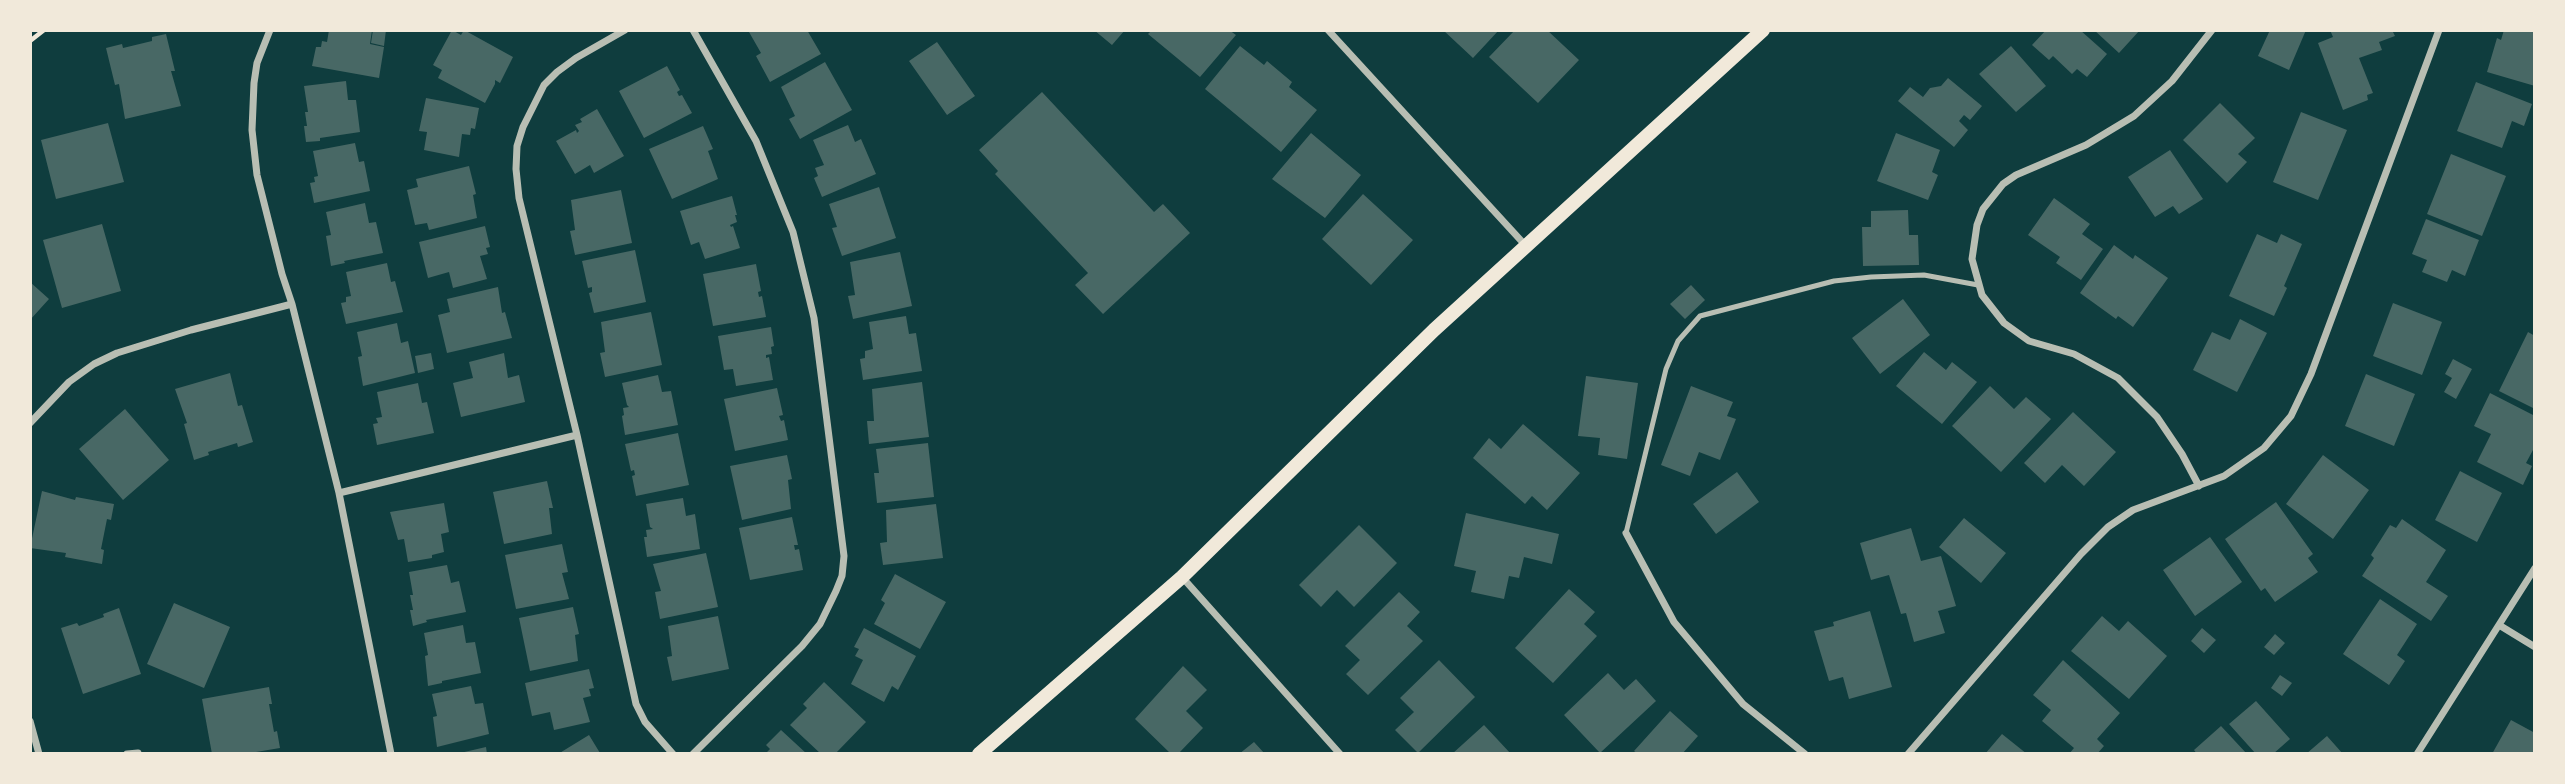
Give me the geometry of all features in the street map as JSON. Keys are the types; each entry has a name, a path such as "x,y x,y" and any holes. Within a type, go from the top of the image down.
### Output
{"main road":[{"path":"979,754 1182,577 1434,330 1763,30"}],"street":[{"path":"270,30 257,63 254,83 253,152 262,198 292,303 339,493 391,754"},
{"path":"625,30 576,58 544,85 531,107 517,146 516,170 519,198 577,435 636,704 645,722 673,754"},
{"path":"693,30 755,141 793,232 814,318 844,556 842,576 820,624 803,646 693,754"},
{"path":"1328,30 1526,247"},
{"path":"2199,486 2157,416 2118,378 2074,354 2029,341 2016,334 1993,312 1978,285 1972,259 1975,234 1983,209 1993,195 2016,175 2086,145 2134,116 2172,82 2212,30"},
{"path":"1908,754 2095,538 2133,510 2224,476 2263,448 2291,416 2301,396 2439,30"},
{"path":"30,423 69,382 94,364 117,353 292,303"},
{"path":"339,493 577,435"},
{"path":"1626,533 1674,622 1743,704 1805,754"},
{"path":"2417,754 2535,568"},
{"path":"1182,577 1340,754"},
{"path":"2499,625 2535,647"},
{"path":"30,721 39,754"},
{"path":"127,754 138,753"}],"lane":[{"path":"1626,533 1666,369 1678,341 1700,316 1853,279 1924,275 1978,285"}],"path":[{"path":"30,41 44,30"}],"building":[{"path":"329,30 372,30 370,44 384,47 379,78 312,66 316,47 321,47 322,41 327,42"},
{"path":"373,30 386,30 384,46 371,43"},
{"path":"452,30 461,35 464,30 513,57 500,83 495,80 485,103 438,78 442,70 433,65"},
{"path":"807,30 821,54 770,82 756,56 761,53 749,32"},
{"path":"1094,30 1125,30 1112,45"},
{"path":"1152,30 1229,30 1236,35 1200,77 1148,34"},
{"path":"1443,30 1499,30 1473,58"},
{"path":"1515,30 1547,30 1579,60 1538,103 1489,57"},
{"path":"2046,30 2080,30 2107,54 2087,77 2077,69 2072,74 2053,56 2049,60 2032,45"},
{"path":"2094,30 2140,30 2119,53"},
{"path":"2270,30 2306,30 2289,70 2258,56"},
{"path":"2330,30 2392,30 2395,36 2379,42 2382,50 2359,58 2373,93 2367,95 2368,100 2343,110 2318,43 2333,37"},
{"path":"2504,30 2535,30 2535,86 2487,72 2497,38 2501,40"},
{"path":"166,34 175,71 171,71 181,106 125,119 119,84 115,85 106,48 122,44 123,48 152,41 152,37"},
{"path":"937,42 975,96 947,115 909,61"},
{"path":"1240,46 1264,65 1267,61 1292,82 1289,87 1317,110 1281,152 1205,89"},
{"path":"2011,46 2046,86 2016,112 1979,74"},
{"path":"825,62 852,110 800,139 789,119 795,116 781,87"},
{"path":"667,66 680,90 677,92 679,96 682,95 692,113 644,138 619,91"},
{"path":"1948,78 1982,106 1970,120 1964,115 1959,121 1968,130 1954,147 1898,101 1910,87 1923,97 1930,88 1941,86"},
{"path":"346,81 348,100 356,100 360,132 306,142 304,126 307,126 305,112 308,112 304,86"},
{"path":"2476,82 2532,104 2524,126 2512,121 2502,148 2457,131"},
{"path":"1042,92 1154,212 1163,204 1190,233 1103,314 1075,285 1088,273 995,174 998,171 979,150"},
{"path":"426,98 479,108 475,129 471,128 470,135 462,134 459,157 424,150 427,132 419,131"},
{"path":"2220,103 2255,138 2238,154 2247,162 2227,183 2183,140"},
{"path":"597,109 624,156 594,173 590,165 575,174 556,141 576,130 577,133 579,131 575,125 582,122 580,119"},
{"path":"2301,112 2347,130 2318,200 2273,182"},
{"path":"108,123 124,182 56,199 41,140"},
{"path":"848,125 855,142 861,139 876,174 822,197 814,178 818,176 815,168 824,165 813,140"},
{"path":"703,126 713,149 708,151 718,179 672,199 649,149"},
{"path":"1311,133 1361,175 1325,218 1272,179"},
{"path":"1896,133 1940,150 1932,172 1938,175 1928,200 1877,181"},
{"path":"355,143 359,162 364,161 370,191 314,203 310,183 315,182 314,177 318,176 313,151"},
{"path":"2170,150 2203,199 2179,214 2173,206 2155,217 2128,177"},
{"path":"2451,154 2506,176 2482,236 2427,214"},
{"path":"469,166 476,194 473,195 477,218 429,230 427,223 415,225 407,190 418,187 416,179"},
{"path":"879,187 896,238 842,256 832,228 837,227 829,204"},
{"path":"621,190 632,243 575,255 570,231 575,230 571,200"},
{"path":"1363,194 1413,240 1371,285 1322,239"},
{"path":"732,196 737,222 730,225 733,226 740,248 705,259 699,242 691,245 680,211"},
{"path":"2054,198 2090,224 2082,234 2103,249 2081,280 2056,263 2060,257 2028,235"},
{"path":"365,203 369,223 376,222 383,253 331,266 326,236 331,235 326,212"},
{"path":"1908,210 1909,235 1918,235 1919,265 1863,266 1862,227 1871,227 1871,211"},
{"path":"2426,219 2479,240 2465,276 2452,270 2447,282 2422,272 2427,260 2412,254"},
{"path":"102,224 121,291 62,308 43,240"},
{"path":"485,226 490,247 486,248 488,254 480,256 487,279 453,288 449,272 428,278 419,242"},
{"path":"2257,234 2277,243 2281,234 2302,244 2274,316 2229,296"},
{"path":"2114,245 2133,259 2135,255 2168,278 2133,327 2118,316 2116,319 2080,293"},
{"path":"635,250 646,302 594,313 589,293 592,292 592,287 588,288 582,261"},
{"path":"900,252 912,306 853,319 848,296 855,295 850,262"},
{"path":"387,263 403,312 346,324 341,303 351,296 346,272"},
{"path":"756,264 761,291 758,292 759,297 762,296 766,317 713,326 703,274"},
{"path":"30,282 49,299 30,320"},
{"path":"1691,285 1705,300 1685,319 1670,304"},
{"path":"498,287 502,313 505,312 512,338 447,353 438,315 450,312 447,299"},
{"path":"1903,299 1930,335 1880,374 1852,338"},
{"path":"2393,303 2442,322 2422,375 2373,356"},
{"path":"651,312 662,365 605,377 600,353 605,352 601,322"},
{"path":"906,316 909,334 916,333 922,371 863,380 860,359 865,358 865,351 873,349 869,322"},
{"path":"2240,319 2267,333 2237,392 2193,370 2212,332 2230,340"},
{"path":"397,323 401,343 408,341 415,373 363,386 358,357 362,356 357,332"},
{"path":"771,327 774,346 771,347 772,354 766,355 766,358 769,357 773,380 736,386 733,369 724,370 718,336"},
{"path":"2528,332 2535,336 2535,409 2499,391"},
{"path":"1924,352 1946,370 1952,362 1977,382 1942,424 1896,386"},
{"path":"431,353 434,369 418,373 415,356"},
{"path":"504,353 508,378 519,375 525,402 461,417 453,383 473,378 469,362"},
{"path":"2453,359 2472,369 2456,399 2444,392 2452,378 2445,374"},
{"path":"230,373 238,406 242,405 253,442 238,447 237,443 208,452 209,455 194,460 184,424 187,423 175,389"},
{"path":"2366,374 2415,394 2394,446 2345,426"},
{"path":"658,375 662,392 671,391 678,425 625,435 623,408 629,407 622,383"},
{"path":"1586,376 1638,383 1627,459 1598,455 1600,438 1578,436"},
{"path":"922,382 929,437 869,444 867,421 874,421 872,389"},
{"path":"418,383 422,403 427,402 434,433 377,445 373,424 378,423 376,418 382,417 377,392"},
{"path":"1691,386 1733,402 1727,416 1736,419 1720,460 1699,452 1690,476 1661,465"},
{"path":"1990,386 2014,409 2026,397 2051,419 2001,472 1952,426"},
{"path":"777,388 783,415 779,416 781,421 784,420 788,440 735,451 724,399"},
{"path":"2490,393 2535,416 2535,451 2533,450 2526,463 2532,466 2523,485 2477,462 2491,434 2474,426"},
{"path":"125,409 169,460 123,500 79,449"},
{"path":"2073,412 2116,452 2084,486 2062,465 2045,483 2024,463"},
{"path":"1523,424 1580,473 1547,510 1532,496 1525,504 1473,458 1489,438 1501,449"},
{"path":"678,433 689,485 636,496 632,476 635,475 634,470 631,471 625,444"},
{"path":"928,443 934,497 877,503 874,473 879,473 876,449"},
{"path":"787,455 792,479 788,480 791,509 742,520 730,466"},
{"path":"2323,455 2369,490 2333,539 2286,504"},
{"path":"2460,471 2502,493 2477,542 2435,520"},
{"path":"1737,472 1759,502 1716,534 1693,504"},
{"path":"547,481 553,508 549,508 552,534 504,544 493,492"},
{"path":"42,491 75,500 76,497 114,504 111,520 107,519 101,549 104,550 102,564 65,557 66,553 30,548"},
{"path":"683,498 686,516 695,514 700,549 647,557 644,537 647,537 646,530 653,529 650,527 646,504"},
{"path":"2276,502 2313,554 2308,558 2318,572 2275,602 2265,588 2261,591 2225,539"},
{"path":"444,503 449,532 441,534 444,552 432,555 432,558 408,562 404,539 398,540 390,512"},
{"path":"936,504 943,558 883,565 880,543 887,542 886,510"},
{"path":"1466,513 1559,534 1552,564 1524,557 1519,578 1509,576 1504,599 1471,592 1476,571 1454,566"},
{"path":"792,517 798,545 794,545 795,550 799,549 803,570 750,580 739,528"},
{"path":"1964,518 2006,553 1981,583 1939,547"},
{"path":"2402,519 2446,550 2426,582 2448,596 2431,621 2362,576 2374,558 2371,555 2390,525 2396,528"},
{"path":"1359,525 1397,563 1354,607 1337,590 1321,607 1299,585"},
{"path":"1911,528 1921,561 1941,556 1956,606 1938,611 1945,633 1914,642 1906,613 1901,614 1889,575 1871,580 1860,543"},
{"path":"2210,537 2242,582 2195,616 2163,570"},
{"path":"562,544 568,572 562,573 569,599 516,609 505,555"},
{"path":"706,553 718,607 660,619 655,592 661,591 653,564"},
{"path":"447,565 451,583 459,581 466,612 426,620 427,622 413,626 410,595 413,595 409,572"},
{"path":"895,574 946,602 920,649 874,624 885,603 881,600"},
{"path":"1569,589 1595,612 1584,624 1597,636 1553,683 1515,648"},
{"path":"1399,592 1420,612 1407,626 1423,641 1368,695 1346,674 1360,660 1345,646"},
{"path":"2380,599 2417,624 2397,655 2405,661 2389,685 2343,654"},
{"path":"174,603 230,627 204,688 147,664"},
{"path":"573,607 579,634 575,635 578,661 530,671 519,618"},
{"path":"119,608 141,674 83,694 61,628 77,623 79,626"},
{"path":"1870,611 1892,687 1849,699 1843,677 1829,681 1814,631"},
{"path":"718,616 729,669 672,681 667,657 672,656 668,626"},
{"path":"2102,616 2119,631 2128,621 2167,656 2129,699 2071,651"},
{"path":"463,625 466,643 475,642 481,673 428,686 425,656 428,655 424,633"},
{"path":"864,628 916,656 898,690 892,686 884,702 851,684 863,660 855,656 859,649 854,647"},
{"path":"2202,628 2216,640 2204,653 2191,641"},
{"path":"2275,634 2285,643 2274,655 2264,647"},
{"path":"1439,660 1475,697 1418,753 1395,730 1414,712 1400,698"},
{"path":"2063,660 2120,713 2097,739 2104,746 2097,754 2069,754 2074,748 2042,721 2051,710 2033,695"},
{"path":"1183,666 1207,690 1186,711 1203,728 1178,754 1171,754 1135,719"},
{"path":"589,669 594,688 589,689 591,696 583,698 590,722 554,730 550,712 532,716 525,683"},
{"path":"1608,673 1624,690 1636,679 1656,701 1600,753 1564,715"},
{"path":"2280,675 2292,683 2282,696 2271,688"},
{"path":"824,682 866,722 835,754 821,754 790,725 807,708 803,704"},
{"path":"471,686 475,704 483,703 489,734 437,747 433,717 437,716 432,694"},
{"path":"269,687 274,732 277,731 280,748 244,754 212,754 202,699"},
{"path":"2256,701 2290,739 2273,754 2256,754 2229,724"},
{"path":"1670,711 1698,736 1682,754 1638,754 1634,751"},
{"path":"2511,720 2535,733 2535,754 2492,754"},
{"path":"1484,725 1511,754 1452,754"},
{"path":"2221,726 2247,754 2197,754 2194,750"},
{"path":"781,730 807,754 765,754 770,749 766,745"},
{"path":"2002,734 2027,754 1985,754"},
{"path":"589,735 600,753 558,754"},
{"path":"2327,736 2343,754 2306,754"},
{"path":"1254,742 1265,754 1239,754"},
{"path":"486,747 487,754 460,754 460,753"}]}
